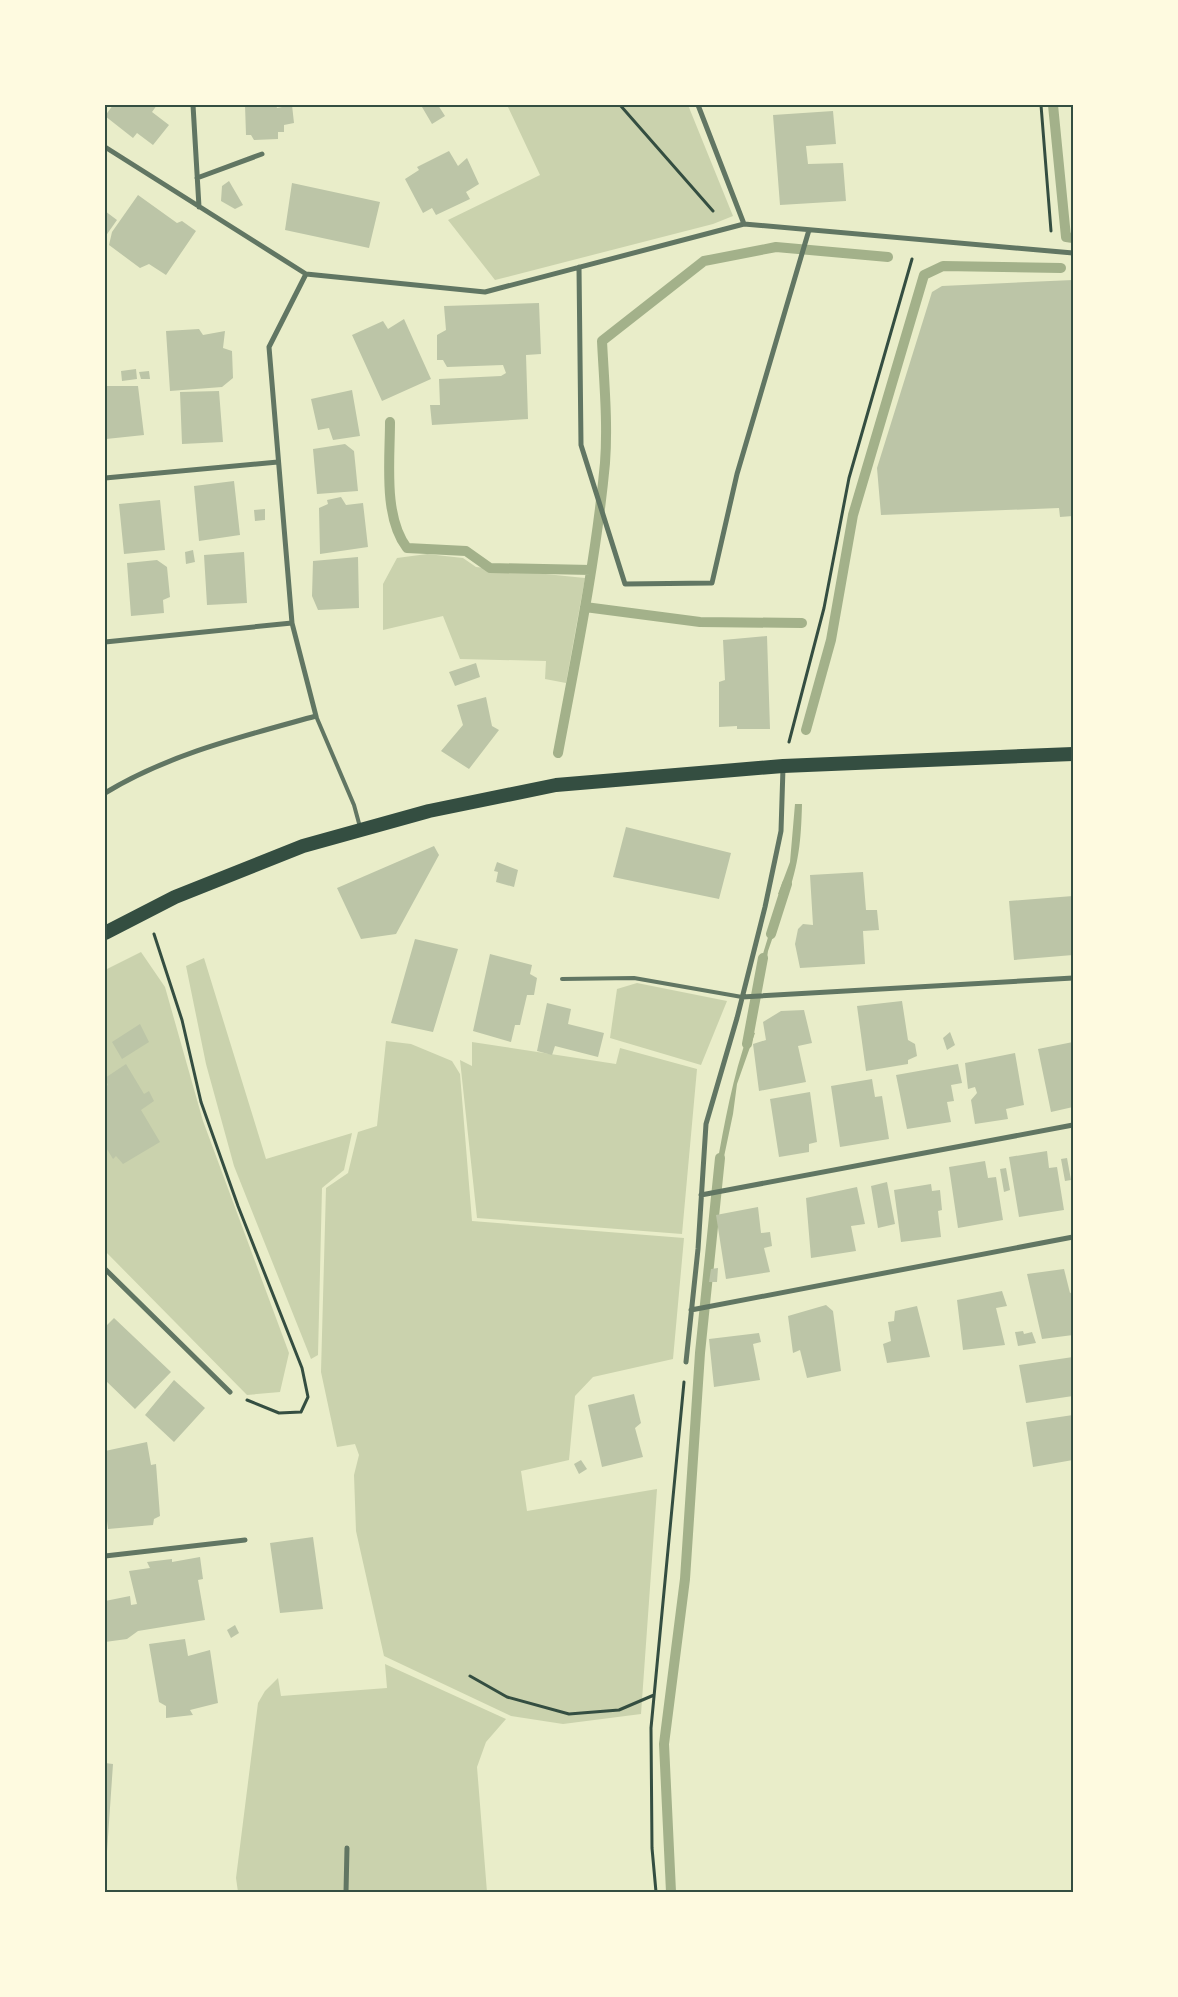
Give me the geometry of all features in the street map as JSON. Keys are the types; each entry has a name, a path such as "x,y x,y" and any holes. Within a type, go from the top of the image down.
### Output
{"highway":[{"path":"105,933 184,893 303,846 429,811 556,785 783,766 1073,754"}],"street":[{"path":"193,105 199,207"},
{"path":"698,105 744,224"},
{"path":"105,147 306,274 484,292 744,224 1073,253"},
{"path":"198,178 262,154"},
{"path":"579,267 581,445 625,584 712,583 737,474 809,230"},
{"path":"105,793 120,784 205,747 316,716 292,623 269,347 306,274"},
{"path":"105,478 278,462"},
{"path":"105,642 292,623"},
{"path":"686,1362 692,1310 706,1124 765,907 781,831 783,766"},
{"path":"742,997 1073,978"},
{"path":"701,1195 1073,1125"},
{"path":"692,1310 1073,1236"},
{"path":"105,1268 230,1392"},
{"path":"105,1556 244,1540"},
{"path":"346,1848 346,1892"}],"lane":[{"path":"316,716 354,805 361,830"},
{"path":"562,979 634,978 742,997"}],"path":[{"path":"620,105 728,228"},
{"path":"1041,105 1053,252"},
{"path":"783,766 824,608 849,478 918,240"},
{"path":"154,934 182,1020 200,1102 238,1206 302,1368 308,1397 300,1412 279,1413 230,1392"},
{"path":"656,1892 652,1848 651,1728 686,1362"},
{"path":"470,1676 507,1697 568,1714 619,1710 654,1695"}],"shaded area":[{"path":"507,105 688,105 733,216 713,224 495,280 448,220 540,175"},
{"path":"427,554 463,558 476,567 585,578 566,683 545,679 546,661 460,659 443,616 383,630 383,584 397,558"},
{"path":"795,804 802,804 800,841 797,862 787,898 778,894 790,862"},
{"path":"773,921 776,928 768,951 766,965 763,965 762,969 758,970"},
{"path":"141,952 165,987 203,1121 289,1353 280,1392 247,1395 105,1251 105,970"},
{"path":"204,958 266,1159 352,1133 344,1170 322,1188 318,1355 311,1359 234,1166 206,1064 186,966"},
{"path":"637,983 727,1001 701,1065 610,1038 617,989"},
{"path":"749,1031 755,1033 737,1084 721,1171 716,1170 733,1083"},
{"path":"386,1041 411,1044 452,1061 460,1074 472,1221 684,1238 673,1359 593,1377 575,1396 569,1460 521,1471 527,1511 657,1489 641,1714 563,1724 511,1716 384,1656 356,1531 354,1475 359,1455 355,1444 337,1447 321,1372 326,1188 348,1173 358,1132 377,1126"},
{"path":"472,1042 616,1064 620,1048 697,1069 682,1234 477,1218 460,1060 472,1066"},
{"path":"385,1664 506,1719 486,1742 477,1767 487,1892 238,1892 236,1878 258,1703 265,1691 278,1678 281,1696 387,1688"}],"building":[{"path":"113,105 157,105 152,112 169,125 153,145 137,133 133,138 105,116"},
{"path":"245,105 276,105 277,108 292,105 294,123 284,125 284,132 278,132 278,139 254,140 251,135 246,135"},
{"path":"438,105 445,116 432,124 422,107"},
{"path":"833,111 836,144 806,146 808,164 843,163 846,201 780,205 773,115"},
{"path":"449,151 458,166 467,158 479,184 466,192 470,199 436,215 432,208 423,213 405,179 419,170 417,167"},
{"path":"229,181 243,205 235,209 221,201 222,186"},
{"path":"292,183 380,202 369,248 285,230"},
{"path":"138,195 177,223 182,221 196,231 166,275 149,264 140,268 109,245 112,232"},
{"path":"105,211 117,220 105,237"},
{"path":"1073,280 1073,516 1060,517 1059,508 881,515 877,468 932,292 942,286"},
{"path":"539,303 541,354 526,355 528,419 432,425 430,405 440,405 439,379 501,376 506,373 503,365 447,367 443,360 437,360 437,335 446,330 444,306"},
{"path":"404,319 431,379 382,401 352,335 383,321 388,329"},
{"path":"199,329 203,335 225,331 223,348 232,351 233,378 222,387 170,391 166,331"},
{"path":"136,369 137,379 122,381 121,371"},
{"path":"149,371 150,379 141,379 139,372"},
{"path":"105,386 138,386 144,435 106,439"},
{"path":"352,390 360,436 333,440 329,428 318,430 311,399"},
{"path":"219,391 223,442 182,444 180,392"},
{"path":"345,444 354,451 358,491 317,494 313,449"},
{"path":"234,481 240,535 199,541 194,486"},
{"path":"341,497 346,505 363,503 368,547 320,554 319,508 328,504 327,500"},
{"path":"160,500 165,550 124,554 119,504"},
{"path":"265,509 265,520 255,521 254,510"},
{"path":"193,550 195,562 186,564 185,552"},
{"path":"244,552 247,603 207,605 204,555"},
{"path":"358,557 359,608 318,610 312,596 313,561"},
{"path":"157,560 167,567 170,597 163,600 164,613 131,616 127,563"},
{"path":"767,636 770,729 737,729 737,726 719,727 719,682 725,680 723,640"},
{"path":"476,663 480,677 455,686 449,672"},
{"path":"486,697 492,726 499,730 469,769 441,751 463,725 457,705"},
{"path":"626,827 731,853 719,899 613,877"},
{"path":"434,846 439,855 396,934 361,939 337,888"},
{"path":"497,862 518,870 514,887 496,882 498,872 494,871"},
{"path":"863,872 866,910 877,910 879,930 863,931 865,964 800,968 795,944 798,929 803,924 813,925 810,875"},
{"path":"1073,896 1073,955 1014,960 1009,901"},
{"path":"415,939 458,949 433,1032 391,1023"},
{"path":"490,954 532,965 530,974 537,978 534,995 527,995 520,1025 515,1025 511,1042 473,1031"},
{"path":"902,1001 908,1040 915,1044 917,1056 908,1060 908,1064 866,1071 857,1006"},
{"path":"547,1003 571,1009 568,1024 604,1033 598,1057 555,1046 552,1055 537,1051"},
{"path":"804,1010 812,1043 798,1046 806,1082 759,1091 753,1044 766,1040 763,1022 781,1011"},
{"path":"140,1024 149,1042 122,1059 112,1042"},
{"path":"950,1032 955,1045 947,1050 943,1038"},
{"path":"1073,1042 1073,1107 1051,1112 1038,1049"},
{"path":"1015,1053 1024,1105 1006,1109 1008,1119 975,1124 971,1100 977,1093 975,1087 968,1089 965,1063"},
{"path":"126,1064 144,1094 149,1091 154,1101 141,1110 160,1142 123,1164 116,1156 113,1159 105,1146 105,1087 108,1085 105,1078"},
{"path":"958,1064 962,1083 951,1085 954,1101 947,1102 951,1122 907,1129 896,1075"},
{"path":"872,1079 875,1097 882,1096 889,1139 840,1147 831,1086"},
{"path":"810,1092 817,1142 809,1144 809,1152 779,1157 770,1099"},
{"path":"1047,1151 1049,1168 1057,1167 1064,1210 1019,1217 1009,1157"},
{"path":"1067,1158 1071,1180 1065,1181 1061,1159"},
{"path":"985,1161 988,1178 996,1177 1003,1220 958,1228 949,1167"},
{"path":"1006,1168 1010,1190 1004,1192 1000,1169"},
{"path":"887,1182 895,1224 878,1228 871,1186"},
{"path":"931,1184 932,1191 940,1190 942,1210 938,1211 941,1237 901,1242 894,1190"},
{"path":"857,1187 865,1224 851,1226 856,1251 811,1258 806,1198"},
{"path":"758,1207 761,1233 770,1232 772,1246 764,1248 770,1272 726,1279 716,1215"},
{"path":"718,1268 717,1282 709,1282 711,1269"},
{"path":"1064,1269 1070,1293 1073,1292 1073,1335 1042,1339 1027,1274"},
{"path":"1002,1291 1007,1306 996,1308 1005,1345 963,1350 957,1300"},
{"path":"826,1305 833,1311 841,1371 807,1378 800,1350 793,1353 788,1316"},
{"path":"917,1306 930,1357 887,1363 883,1344 891,1341 888,1322 894,1321 895,1311"},
{"path":"114,1318 171,1372 135,1409 105,1380 105,1327"},
{"path":"1023,1331 1024,1334 1032,1332 1036,1343 1018,1346 1015,1332"},
{"path":"759,1333 761,1342 753,1344 760,1380 714,1387 709,1339"},
{"path":"1073,1357 1073,1396 1026,1403 1019,1365"},
{"path":"174,1380 205,1408 174,1442 145,1415"},
{"path":"634,1394 641,1423 635,1428 643,1457 602,1467 588,1405"},
{"path":"1073,1415 1073,1460 1033,1467 1026,1422"},
{"path":"147,1442 151,1465 156,1464 160,1516 154,1519 153,1525 108,1529 105,1504 105,1451"},
{"path":"581,1460 587,1469 579,1474 574,1464"},
{"path":"313,1537 323,1609 280,1613 270,1543"},
{"path":"200,1557 203,1579 198,1580 205,1620 138,1631 127,1639 105,1642 105,1601 130,1596 131,1605 137,1604 129,1571 150,1568 147,1562 172,1559 172,1562"},
{"path":"235,1625 239,1633 231,1638 227,1630"},
{"path":"185,1639 188,1656 210,1650 218,1703 190,1710 193,1715 166,1718 166,1706 159,1702 149,1644"},
{"path":"105,1763 113,1764 106,1866 105,1866"}],"waterway":[{"path":"1053,105 1066,237 1073,238"},
{"path":"558,753 585,608 605,463 606,433 602,341 704,261 776,247 888,257"},
{"path":"806,730 831,640 853,515 924,275 943,266 1061,268"},
{"path":"390,422 389,488 391,505 399,535 407,548 466,551 490,568 591,570"},
{"path":"585,607 700,622 802,623"},
{"path":"771,934 787,884"},
{"path":"747,1044 763,958"},
{"path":"671,1892 664,1744 685,1579 700,1353 720,1158"}]}
